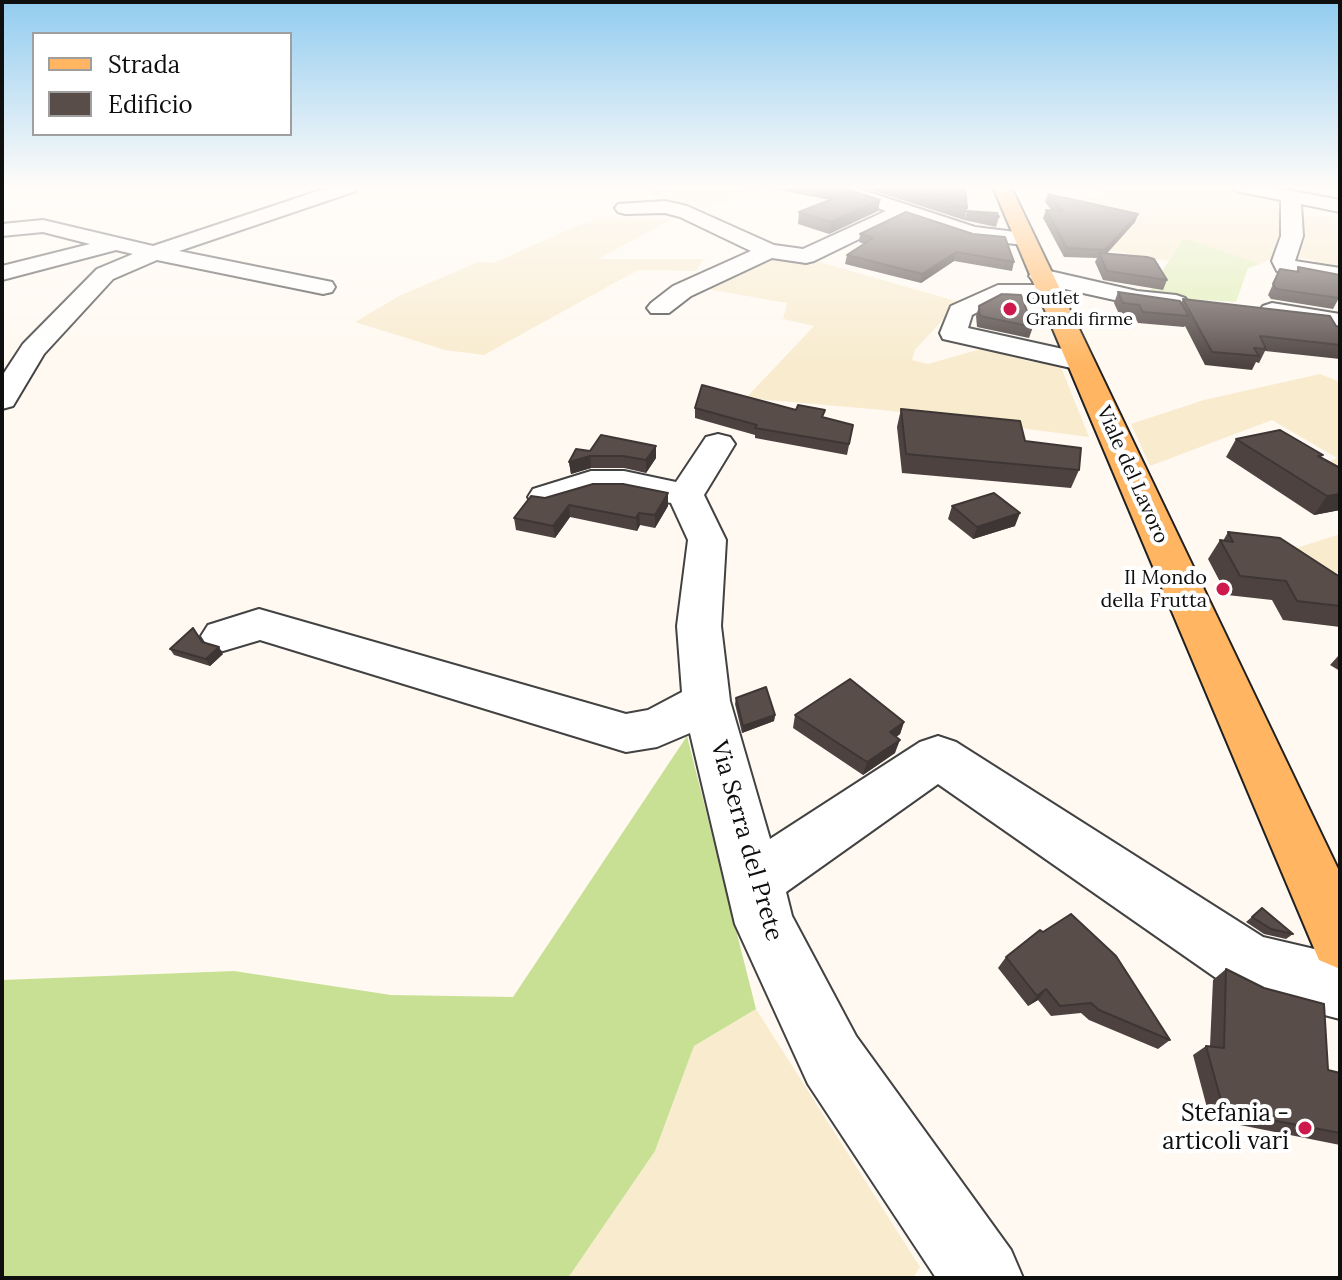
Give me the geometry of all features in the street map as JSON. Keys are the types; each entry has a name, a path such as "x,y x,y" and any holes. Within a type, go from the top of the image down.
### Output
{"main road":[{"name":"Viale del Lavoro","path":"1028,247 1340,939"}],"street":[{"path":"107,247 120,252"},
{"path":"2,400 33,350 84,293 105,274 166,247"},
{"path":"760,247 769,251 806,256 826,247"},
{"path":"1288,247 1283,261 1285,266 1340,275"},
{"path":"660,308 682,291 769,251"},
{"path":"2,273 120,252 151,252 323,287"},
{"path":"1080,361 953,333 960,311 998,292 1045,284 1196,305"},
{"path":"1243,309 1334,320 1340,331"},
{"path":"546,497 591,482 624,482 686,495 718,444"},
{"name":"Via Serra del Prete","path":"686,495 707,540 699,626 706,701 765,924 832,1060 983,1278"},
{"path":"223,636 259,624 626,733 657,728 706,701"},
{"path":"755,881 938,757 1251,965 1340,987"}],"shaded area":[{"path":"530,247 621,247 598,259 704,259 696,271 638,270 484,355 445,350 355,322 399,296 478,262 493,263"},
{"path":"1102,247 1178,247 1168,261"},
{"path":"1207,247 1280,247 1279,255 1260,264"},
{"path":"1291,247 1340,247 1340,273 1318,270 1313,260 1289,257"},
{"path":"763,255 813,260 959,302 915,350 912,360 928,364 995,345 1023,360 1061,367 1089,437 883,410 746,398 814,326 783,319 787,303 695,287"},
{"path":"1320,374 1340,382 1340,486 1312,469 1337,458 1272,420 1150,466 1131,424 1204,400"},
{"path":"1340,534 1340,597 1275,555"},
{"path":"756,1009 920,1267 913,1278 568,1278 655,1151 694,1046"}],"green space":[{"path":"1178,247 1209,247 1260,264 1248,268 1236,302 1147,296"},
{"path":"687,736 756,1009 694,1046 655,1151 568,1278 2,1278 2,980 234,971 391,995 513,997"}],"building":[{"path":"860,247 1009,247 1014,262 956,252 922,274 847,255"},
{"path":"1066,247 1108,247 1105,250"},
{"path":"1099,253 1154,259 1167,280 1107,271"},
{"path":"1298,267 1340,275 1339,298 1276,289 1273,284 1280,269 1299,272"},
{"path":"1118,292 1180,301 1189,316 1143,312 1139,305 1123,303"},
{"path":"1002,294 1021,295 1033,327 980,316 979,306"},
{"path":"1183,299 1330,316 1340,327 1340,345 1260,336 1266,349 1254,348 1259,356 1212,352"},
{"path":"702,385 796,410 798,405 825,410 822,417 853,425 849,444 755,428 757,425 695,408"},
{"path":"901,409 1020,421 1025,441 1081,448 1079,470 906,454"},
{"path":"1280,430 1340,468 1340,494 1327,496 1236,439"},
{"path":"601,435 656,446 646,460 590,456 569,462 576,449 590,451"},
{"path":"593,484 623,484 668,493 655,515 639,513 636,518 569,505 553,526 514,518 531,496 545,498"},
{"path":"994,493 1020,513 977,527 952,506"},
{"path":"1228,532 1280,538 1340,577 1340,606 1297,601 1286,581 1240,576 1220,540 1233,542"},
{"path":"193,628 202,642 219,647 206,659 170,649"},
{"path":"850,679 904,722 890,732 900,740 867,762 795,715"},
{"path":"766,687 775,715 743,726 736,698"},
{"path":"1262,908 1293,934 1271,929 1252,917"},
{"path":"1071,914 1116,956 1170,1040 1099,1010 1091,1003 1060,1006 1046,989 1037,996 1006,957 1040,930 1043,932"},
{"path":"1226,969 1264,988 1324,1004 1328,1070 1340,1073 1340,1133 1224,1111 1206,1046 1224,1048"}],"place":[{"name":"Outlet Grandi firme","path":"1010,309"},
{"name":"Il Mondo della Frutta","path":"1223,589"},
{"name":"Stefania - articoli vari","path":"1305,1128"}]}
